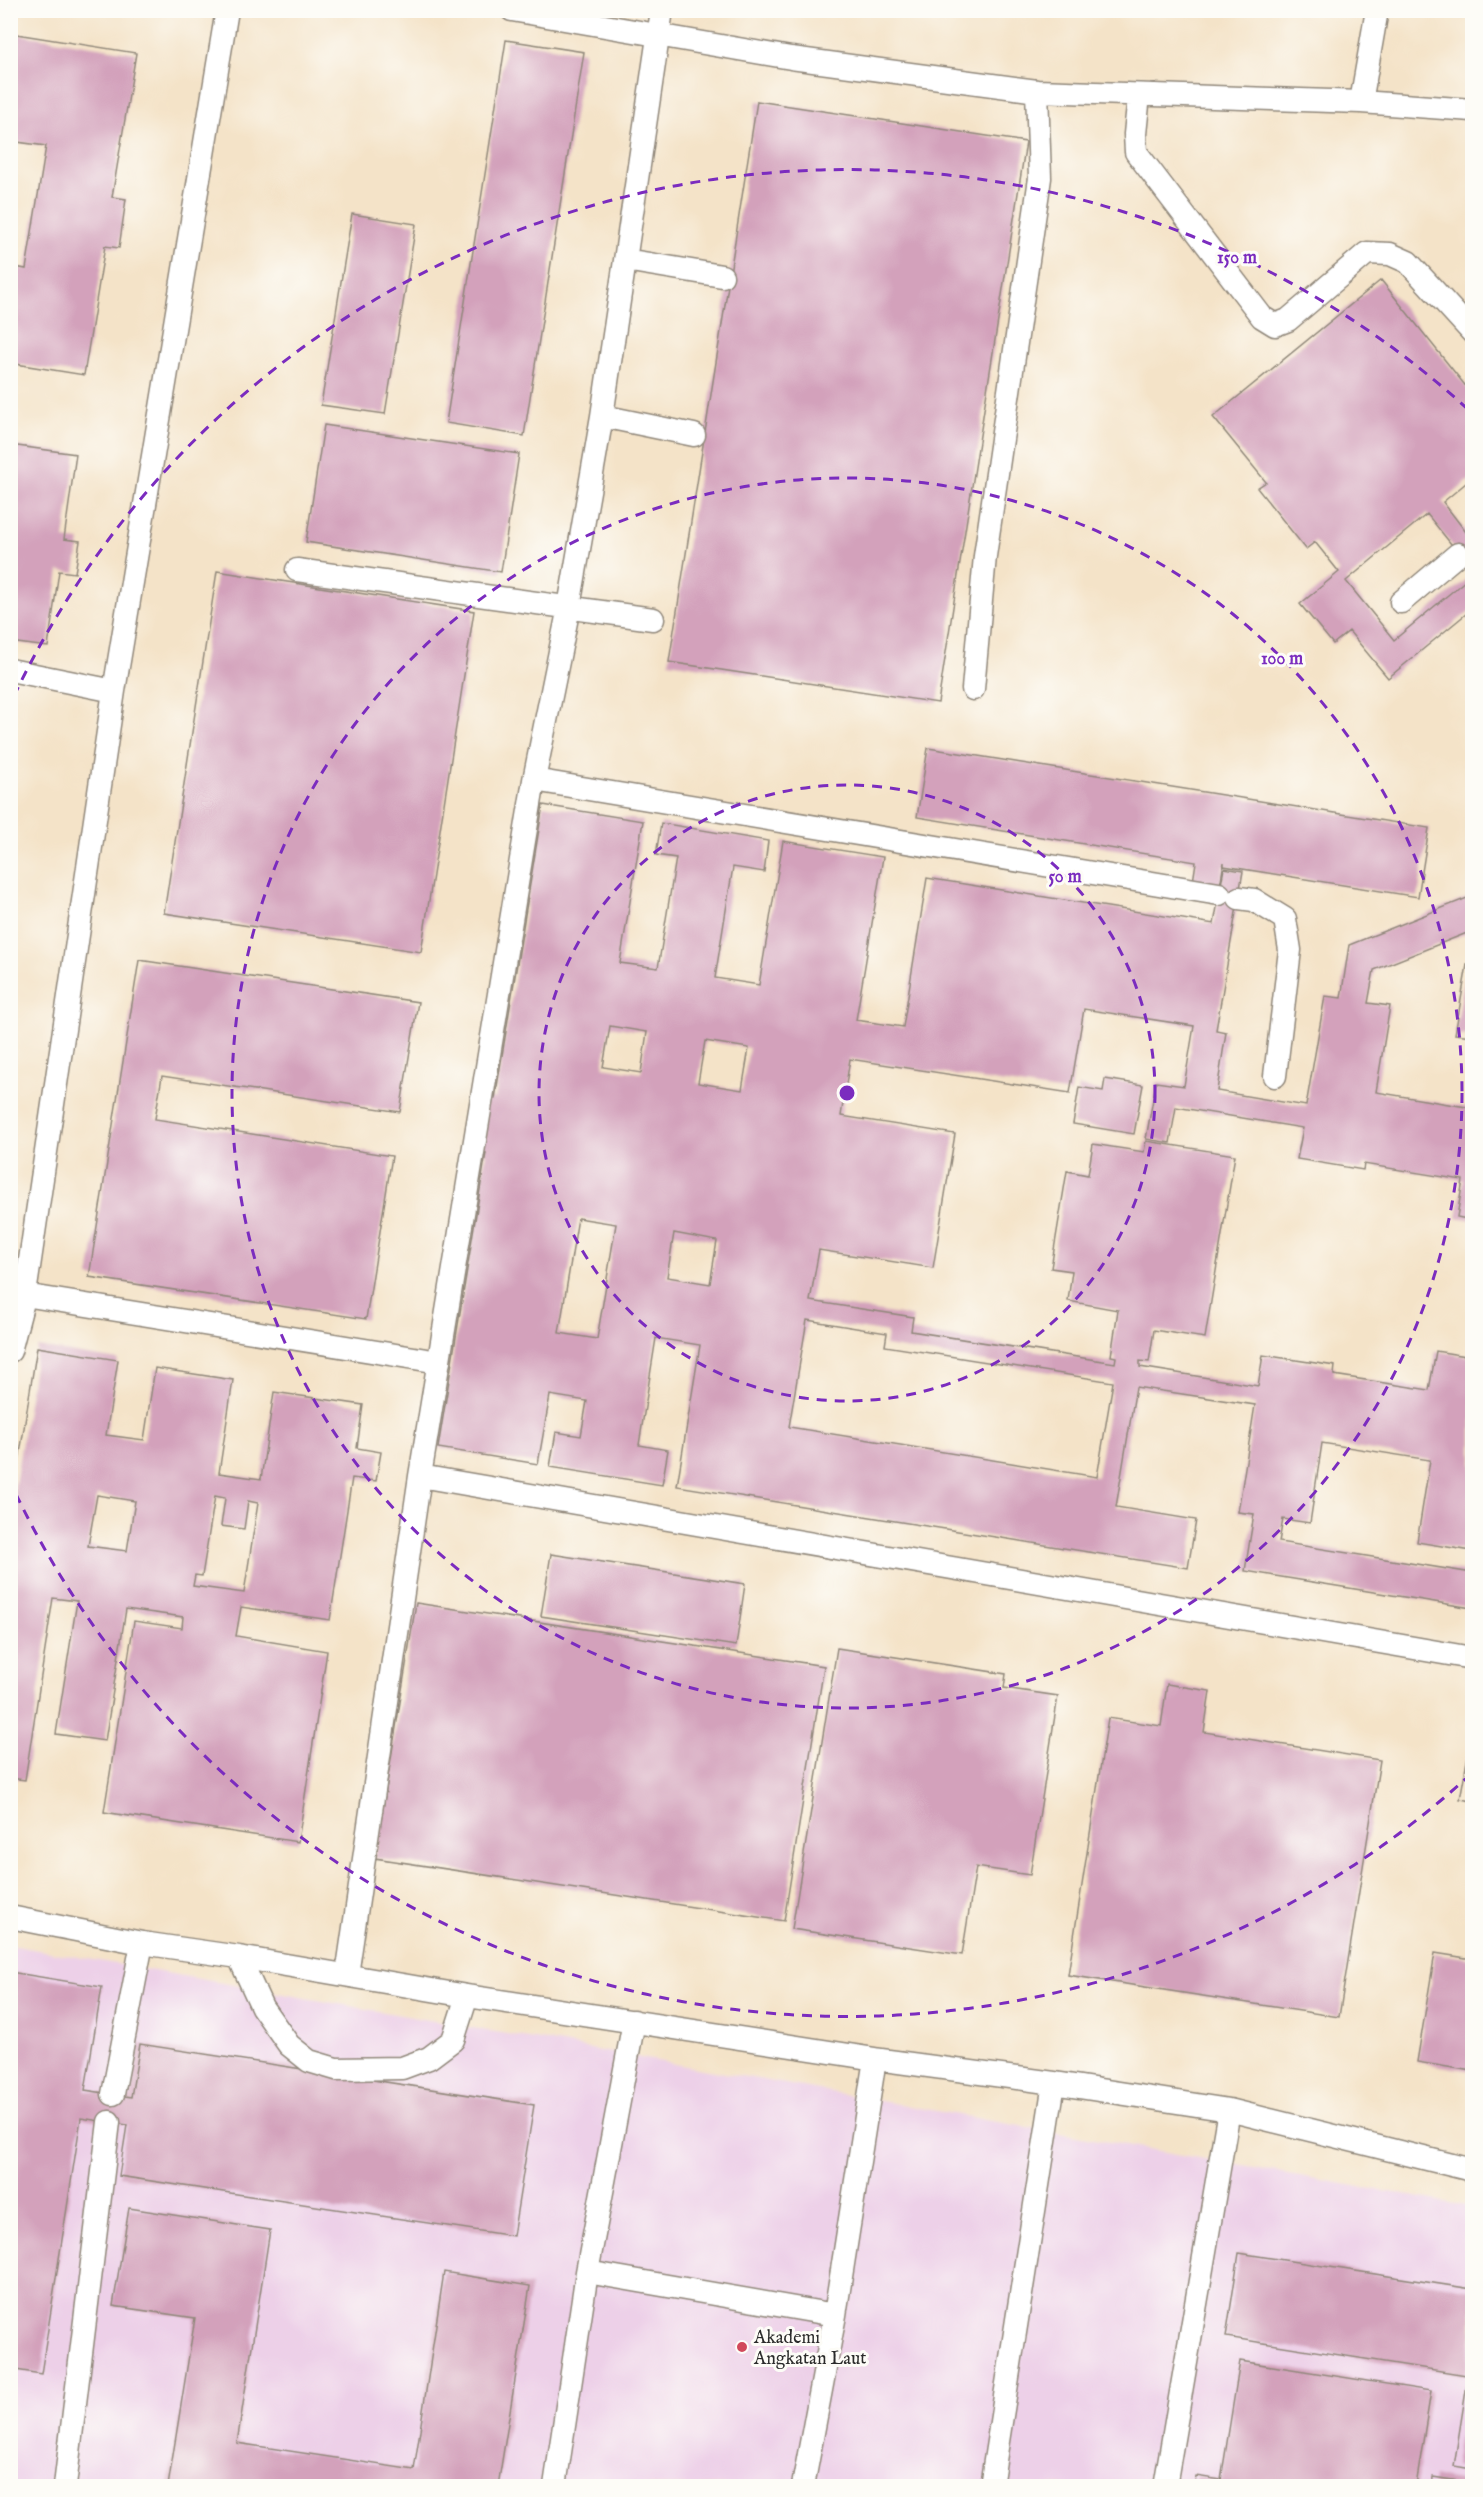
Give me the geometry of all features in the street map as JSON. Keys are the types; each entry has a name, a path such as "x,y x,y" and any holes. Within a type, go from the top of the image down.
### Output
{"lane":[{"path":"10,1351 114,691 227,10"},
{"path":"512,10 658,37 791,58 1036,91 1361,102 1473,110"},
{"path":"347,1975 420,1476 534,780 569,608 602,416 662,10"},
{"path":"1361,102 1377,10"},
{"path":"973,688 985,556 1040,178 1036,91"},
{"path":"1139,94 1135,134 1136,152 1262,317 1275,325 1288,321 1367,253 1390,254 1408,262 1473,332"},
{"path":"625,260 722,276"},
{"path":"602,416 694,435"},
{"path":"1401,602 1458,555"},
{"path":"297,570 653,619"},
{"path":"10,670 114,691"},
{"path":"534,780 1254,900 1285,919 1290,950 1275,1076"},
{"path":"18,1294 439,1362"},
{"path":"420,1476 1473,1658"},
{"path":"10,1917 142,1943 467,1996 875,2059 1229,2110 1473,2170"},
{"path":"113,2094 142,1943"},
{"path":"239,1957 262,2007 289,2045 309,2061 336,2069 402,2068 429,2058 453,2040 467,1996"},
{"path":"555,2487 588,2272 634,2021"},
{"path":"803,2487 835,2315 875,2059"},
{"path":"991,2487 1054,2083"},
{"path":"1165,2487 1229,2110"},
{"path":"65,2487 109,2122"},
{"path":"588,2272 835,2315"}],"shaded area":[{"name":"Akademi Angkatan Laut","path":"10,1945 1472,2207 1472,2486 11,2486"}],"building":[{"path":"10,33 136,53 112,197 126,199 119,248 105,246 84,375 10,363 10,266 26,269 46,146 10,141"},
{"path":"506,40 584,52 524,436 446,423"},
{"path":"757,101 1026,142 938,703 669,662"},
{"path":"352,214 416,224 385,414 321,405"},
{"path":"1381,280 1472,394 1472,478 1443,502 1472,540 1472,570 1427,514 1346,581 1394,640 1472,575 1472,609 1388,678 1349,631 1333,644 1300,604 1339,572 1315,542 1306,549 1257,488 1266,482 1213,417"},
{"path":"324,425 519,454 501,572 306,542"},
{"path":"10,445 76,454 64,539 80,541 75,573 59,571 48,647 10,642"},
{"path":"217,571 474,611 421,952 164,913"},
{"path":"928,748 1429,828 1418,897 1224,866 1224,862 1220,886 1193,882 1196,862 917,817"},
{"path":"543,805 643,821 620,963 658,968 676,858 656,855 661,823 768,841 764,872 733,867 715,978 759,985 783,841 883,857 856,1020 903,1027 927,878 1214,924 1224,868 1243,871 1216,1030 1226,1032 1217,1091 1306,1106 1325,996 1341,998 1349,945 1472,896 1472,931 1374,970 1368,1003 1390,1006 1376,1092 1472,1108 1472,1220 1457,1217 1463,1180 1364,1164 1363,1170 1297,1159 1303,1128 1176,1107 1170,1143 1146,1139 1156,1082 1184,1086 1194,1026 1084,1009 1070,1093 850,1059 841,1116 955,1134 933,1268 819,1250 810,1301 913,1317 911,1331 1115,1363 1116,1357 1111,1356 1118,1310 1068,1301 1072,1271 1051,1268 1067,1171 1088,1175 1093,1144 1144,1152 1146,1141 1235,1155 1205,1338 1154,1330 1149,1362 1140,1361 1140,1367 1258,1386 1263,1355 1335,1366 1334,1375 1429,1390 1436,1351 1472,1357 1472,1551 1417,1542 1430,1460 1322,1443 1310,1523 1283,1519 1279,1542 1472,1573 1472,1608 1245,1571 1254,1514 1238,1512 1255,1405 1136,1387 1116,1507 1196,1520 1188,1568 677,1486 700,1345 656,1338 639,1445 668,1450 662,1485 550,1467 556,1432 581,1436 587,1401 550,1395 538,1464 438,1448 486,1153 469,1151 478,1096 495,1099","holes":["610,1026 647,1032 641,1073 603,1067","705,1041 749,1048 742,1090 698,1083","578,1218 616,1224 597,1339 559,1333","674,1233 717,1241 710,1284 667,1277","807,1320 887,1333 885,1346 1113,1382 1097,1477 789,1427"]},
{"path":"139,960 418,1002 400,1112 162,1076 155,1119 392,1156 366,1319 89,1277"},
{"path":"1467,965 1472,966 1472,1036 1455,1034"},
{"path":"1105,1079 1143,1085 1134,1134 1073,1124 1079,1087 1103,1091"},
{"path":"37,1347 118,1360 106,1435 144,1440 155,1368 233,1380 219,1473 261,1479 274,1392 363,1405 357,1448 381,1452 376,1481 352,1478 330,1620 241,1607 236,1636 327,1651 298,1842 104,1812 134,1621 182,1628 183,1617 126,1609 105,1741 56,1734 77,1601 53,1598 25,1780 10,1778 10,1516","holes":["97,1495 135,1501 127,1551 88,1546","215,1496 225,1498 221,1526 244,1529 248,1501 258,1503 244,1593 193,1586 195,1575 202,1576"]},
{"path":"551,1554 745,1584 736,1646 541,1616"},
{"path":"416,1603 824,1666 784,1921 375,1858"},
{"path":"837,1648 1006,1674 1004,1688 1058,1696 1030,1875 976,1867 962,1955 792,1929"},
{"path":"1167,1684 1210,1691 1204,1732 1380,1760 1339,2017 1068,1975 1108,1718 1161,1726"},
{"path":"1472,1739 1472,1801 1460,1799"},
{"path":"1435,1953 1472,1959 1472,2071 1417,2062"},
{"path":"10,1972 102,1987 85,2090 131,2097 140,2044 534,2105 513,2236 119,2176 127,2125 81,2118 41,2374 10,2369"},
{"path":"129,2208 270,2230 237,2443 414,2470 444,2272 530,2286 498,2486 168,2486 195,2318 113,2306"},
{"path":"1239,2253 1472,2289 1472,2331 1466,2375 1226,2337"},
{"path":"1472,2360 1472,2469 1454,2466"},
{"path":"1240,2361 1431,2391 1416,2486 1194,2486 1196,2476 1221,2480"},
{"path":"1433,2477 1472,2483 1472,2486 1432,2486"}],"place":[{"name":"Akademi Angkatan Laut","path":"742,2347"}]}
